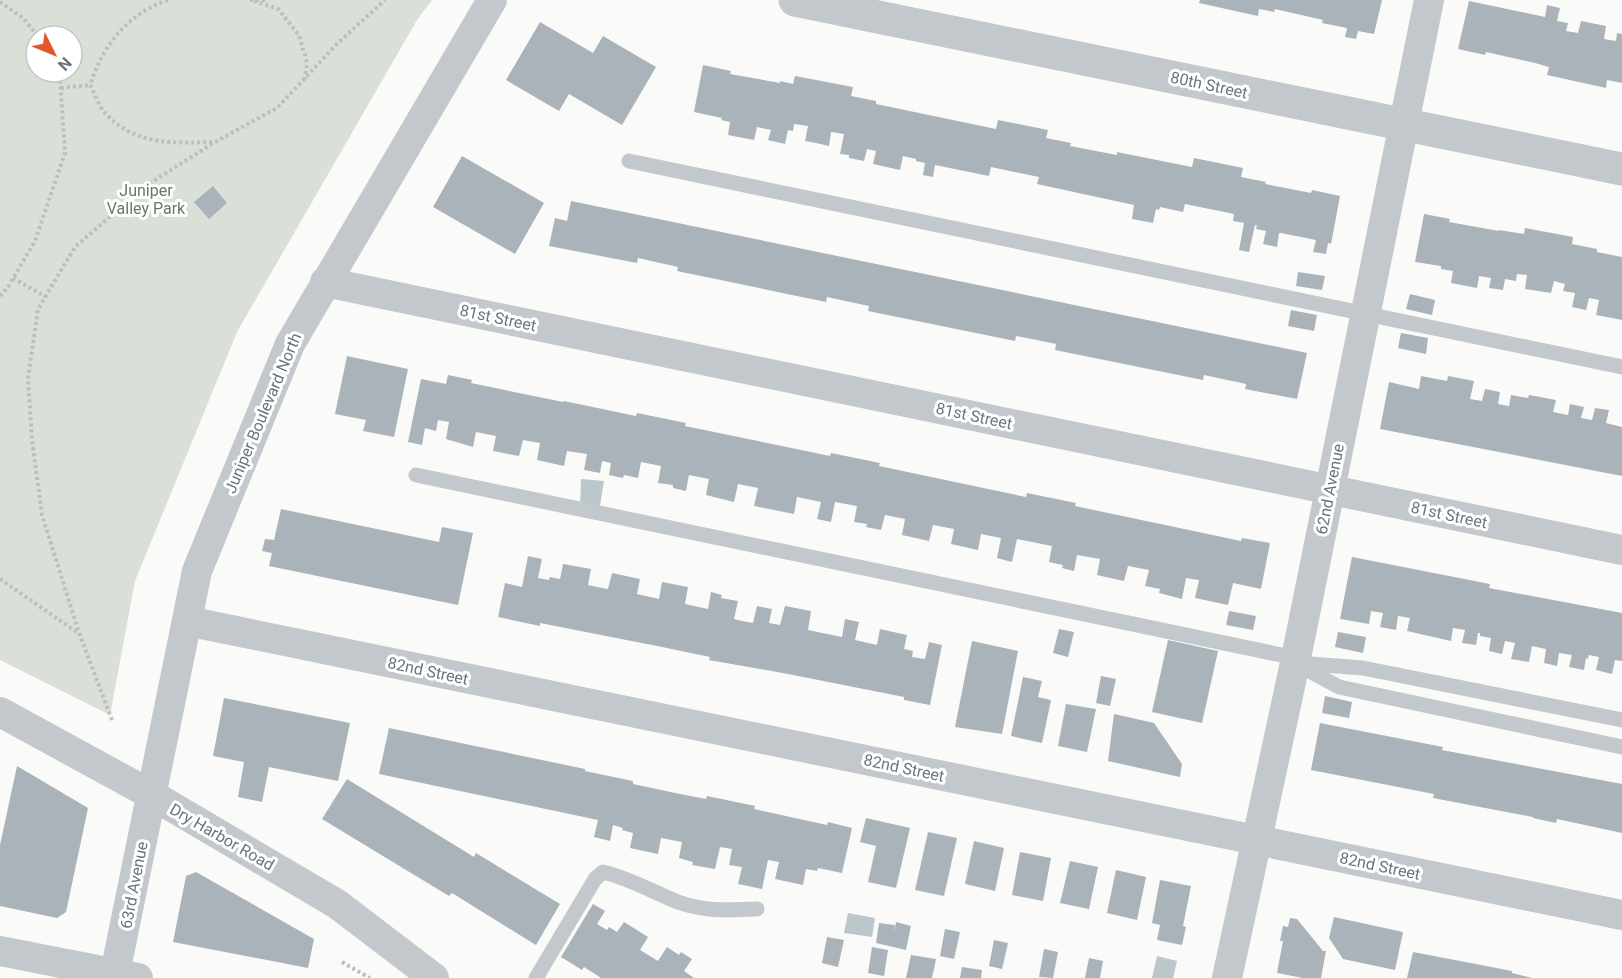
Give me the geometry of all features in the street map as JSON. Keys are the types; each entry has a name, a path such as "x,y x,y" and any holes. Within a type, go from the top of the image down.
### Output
{"street":[{"name":"Juniper Boulevard North","path":"152,795 196,571 290,344 492,0"},
{"name":"80th Street","path":"795,0 1622,169"},
{"name":"62nd Avenue","path":"1227,978 1295,661 1429,0"},
{"name":"81st Street","path":"325,282 1622,550"},
{"name":"82nd Street","path":"187,621 1622,915"},
{"name":"Dry Harbor Road","path":"0,712 152,795 337,904 434,978"},
{"name":"63rd Avenue","path":"121,977 152,795"},
{"path":"0,951 121,977"}],"lane":[{"path":"630,161 1622,367"},
{"path":"416,475 1295,661 1363,668 1622,720"},
{"path":"1295,661 1339,687 1622,747"},
{"path":"536,978 595,879 603,872 679,902 705,909 714,911 757,909"}],"path":[{"path":"168,0 151,6 115,35 99,60 90,85 105,113 131,134 167,143 215,142"},
{"path":"252,0 266,0"},
{"path":"252,0 278,9 299,35 307,63 304,79"},
{"path":"112,720 79,633 42,515 27,378 39,309 75,248 144,187 215,142 278,108 337,44 385,0"},
{"path":"0,2 28,24"},
{"path":"0,296 14,278 34,241 64,153 60,84"},
{"path":"61,88 90,85"},
{"path":"14,278 46,297"},
{"path":"0,579 79,633"},
{"path":"342,962 370,978"}],"green space":[{"name":"Juniper Valley Park","path":"0,0 432,0 417,20 237,332 135,581 110,715 0,660"}],"shaded area":[{"path":"581,479 604,481 599,512 580,509"},
{"path":"848,913 875,918 872,937 844,933"},
{"path":"1157,956 1177,961 1173,978 1152,978"}],"building":[{"path":"1200,0 1382,0 1374,34 1358,31 1356,39 1345,37 1347,28 1322,23 1323,20 1275,9 1274,12 1259,9 1258,16 1199,3"},
{"path":"1469,1 1545,17 1547,5 1560,8 1557,21 1568,23 1566,31 1578,33 1581,21 1606,26 1604,39 1616,41 1617,33 1622,34 1622,83 1607,80 1606,88 1547,75 1549,67 1535,63 1486,52 1485,55 1458,49"},
{"path":"540,22 593,53 603,36 656,67 622,125 569,94 559,111 506,80"},
{"path":"703,65 731,71 730,74 780,83 780,81 793,84 795,76 853,87 851,96 876,101 876,104 996,129 998,120 1048,130 1046,138 1071,143 1070,146 1117,155 1117,152 1192,167 1194,158 1243,168 1241,177 1266,182 1265,184 1340,196 1331,244 1328,243 1326,254 1313,252 1316,240 1279,233 1277,247 1263,244 1266,231 1256,229 1255,225 1249,252 1239,250 1244,223 1233,221 1234,214 1185,204 1183,212 1160,207 1159,210 1156,209 1153,223 1132,219 1134,205 1037,184 1039,177 991,167 989,176 935,165 933,177 923,175 925,163 903,156 900,170 873,164 876,151 867,149 864,161 849,158 849,155 840,154 844,134 831,132 829,146 805,141 808,126 794,124 793,131 788,130 785,144 768,140 771,130 757,127 754,140 728,135 730,122 694,112"},
{"path":"462,156 544,203 515,254 433,207"},
{"path":"213,186 227,203 209,219 194,202"},
{"path":"571,201 1307,353 1297,399 1245,389 1246,384 1204,375 1203,380 1055,350 1056,344 1037,340 1016,336 1015,341 868,311 869,306 827,297 826,302 677,271 678,267 638,258 637,263 549,246 555,218 567,221"},
{"path":"1424,214 1450,219 1449,222 1499,231 1524,234 1525,228 1573,237 1572,244 1622,257 1622,320 1596,315 1599,300 1589,298 1586,310 1572,307 1575,293 1563,291 1565,284 1554,281 1551,293 1525,289 1527,275 1517,274 1516,281 1505,279 1503,290 1489,288 1491,278 1479,276 1477,288 1451,283 1453,271 1441,269 1441,266 1415,262"},
{"path":"1298,272 1325,276 1322,290 1296,286"},
{"path":"1410,294 1435,300 1432,315 1406,309"},
{"path":"1291,310 1317,315 1314,331 1288,326"},
{"path":"1401,333 1428,338 1426,354 1398,348"},
{"path":"347,356 408,369 394,437 363,431 366,420 335,414"},
{"path":"448,375 472,380 471,383 563,402 636,416 637,413 686,423 685,426 830,456 831,453 880,463 879,466 1026,497 1027,493 1076,503 1075,506 1241,541 1242,538 1270,543 1261,589 1233,583 1228,605 1195,598 1199,580 1186,578 1182,599 1159,593 1160,589 1145,586 1149,570 1128,566 1124,581 1097,575 1100,559 1077,555 1074,571 1062,568 1063,565 1049,562 1052,546 1017,539 1012,562 997,558 1001,538 981,534 978,550 951,544 954,529 933,525 929,541 902,535 905,519 885,515 881,530 866,527 867,524 854,522 857,506 835,502 831,522 817,519 821,502 797,497 794,514 754,506 758,488 738,484 734,502 706,495 709,479 689,475 686,491 673,488 673,485 658,483 661,466 641,462 638,478 624,475 623,478 609,475 611,463 602,461 600,473 584,470 587,454 567,451 564,466 537,460 540,443 523,440 519,456 493,451 496,436 476,432 473,447 446,439 449,422 438,420 436,431 425,428 422,445 408,442 421,379 446,384"},
{"path":"1421,376 1447,381 1448,376 1474,381 1470,399 1482,401 1485,389 1500,392 1498,404 1509,406 1511,395 1528,398 1529,395 1556,400 1553,412 1568,415 1570,404 1584,407 1581,418 1592,420 1595,408 1609,410 1606,423 1622,427 1622,476 1380,429 1389,382 1419,389"},
{"path":"281,509 439,542 442,527 473,533 458,605 269,566 272,553 262,551 265,539 274,540"},
{"path":"528,556 542,559 538,578 560,579 563,564 591,569 588,585 597,587 608,589 612,573 640,579 637,594 659,599 662,582 688,587 685,604 708,609 711,592 722,595 721,598 738,601 734,619 742,621 753,623 757,606 772,609 769,623 780,625 785,606 811,611 808,630 842,637 845,619 859,622 855,640 877,645 880,629 907,635 904,649 913,651 912,657 925,659 929,642 942,645 930,705 904,700 904,697 709,660 710,657 662,647 498,617 505,583 522,587"},
{"path":"1352,557 1490,584 1489,588 1622,613 1622,661 1615,660 1612,674 1596,670 1599,657 1589,655 1588,659 1586,658 1584,670 1569,667 1572,655 1559,653 1557,666 1544,663 1546,649 1532,646 1529,662 1511,659 1515,643 1505,641 1502,654 1489,651 1491,638 1480,636 1480,633 1478,633 1476,645 1462,643 1465,630 1453,628 1451,641 1407,631 1410,618 1398,616 1396,630 1380,627 1383,613 1371,611 1369,624 1340,619"},
{"path":"1229,611 1256,616 1253,630 1226,625"},
{"path":"1059,629 1074,632 1068,657 1053,653"},
{"path":"1338,632 1366,637 1363,653 1335,647"},
{"path":"1168,640 1218,651 1202,723 1152,712"},
{"path":"972,641 1018,651 1002,734 955,727"},
{"path":"1101,676 1116,679 1110,706 1096,703"},
{"path":"1023,677 1042,681 1038,697 1051,700 1042,743 1011,736"},
{"path":"1325,696 1352,702 1349,718 1322,713"},
{"path":"224,698 350,723 338,781 269,767 262,802 238,797 244,762 213,756"},
{"path":"1066,704 1096,709 1087,752 1058,746"},
{"path":"1114,714 1154,723 1182,764 1180,777 1108,761"},
{"path":"1320,723 1443,747 1442,750 1622,784 1622,833 1557,819 1556,823 1433,798 1434,794 1311,770"},
{"path":"389,728 585,769 585,771 633,781 633,784 706,799 707,796 755,806 754,809 827,825 828,822 852,828 842,873 818,868 817,871 806,869 803,885 775,879 779,862 768,860 762,889 738,884 742,867 729,865 732,849 720,847 715,869 692,865 693,862 679,858 682,842 661,838 658,854 630,848 633,833 622,830 623,828 613,825 610,841 594,837 598,820 379,774"},
{"path":"17,766 88,808 66,912 57,918 0,906 0,845"},
{"path":"347,779 474,857 476,853 560,904 536,945 452,893 449,896 322,819"},
{"path":"866,818 910,828 896,888 868,882 876,846 860,842"},
{"path":"928,832 957,838 944,896 915,890"},
{"path":"974,841 1004,848 995,891 965,884"},
{"path":"1020,852 1051,858 1043,901 1012,895"},
{"path":"1070,861 1098,867 1089,909 1060,903"},
{"path":"1116,870 1146,877 1137,920 1107,913"},
{"path":"196,872 314,939 308,968 173,942 186,876"},
{"path":"1160,880 1191,886 1183,926 1186,927 1182,945 1157,940 1160,925 1152,923"},
{"path":"593,904 605,911 597,924 607,930 609,927 617,932 624,922 648,937 640,950 658,961 667,947 679,955 681,952 692,959 684,971 694,978 601,978 584,967 582,970 561,957"},
{"path":"1334,917 1403,932 1395,970 1343,959 1329,938"},
{"path":"1290,918 1297,919 1323,951 1326,951 1321,978 1303,978 1277,973 1283,941 1280,941 1283,926 1288,927"},
{"path":"896,922 911,926 906,950 876,943 879,923 895,925 894,934"},
{"path":"945,929 960,932 954,959 940,956"},
{"path":"827,937 844,940 838,967 822,963"},
{"path":"994,940 1008,943 1002,969 989,966"},
{"path":"872,947 888,950 884,976 868,973"},
{"path":"1044,949 1058,952 1053,978 1039,977"},
{"path":"1413,952 1512,971 1512,973 1532,978 1407,978"},
{"path":"911,955 936,959 932,978 906,978"},
{"path":"1089,958 1103,961 1100,978 1085,978"},
{"path":"962,967 982,970 981,978 960,978"}]}
